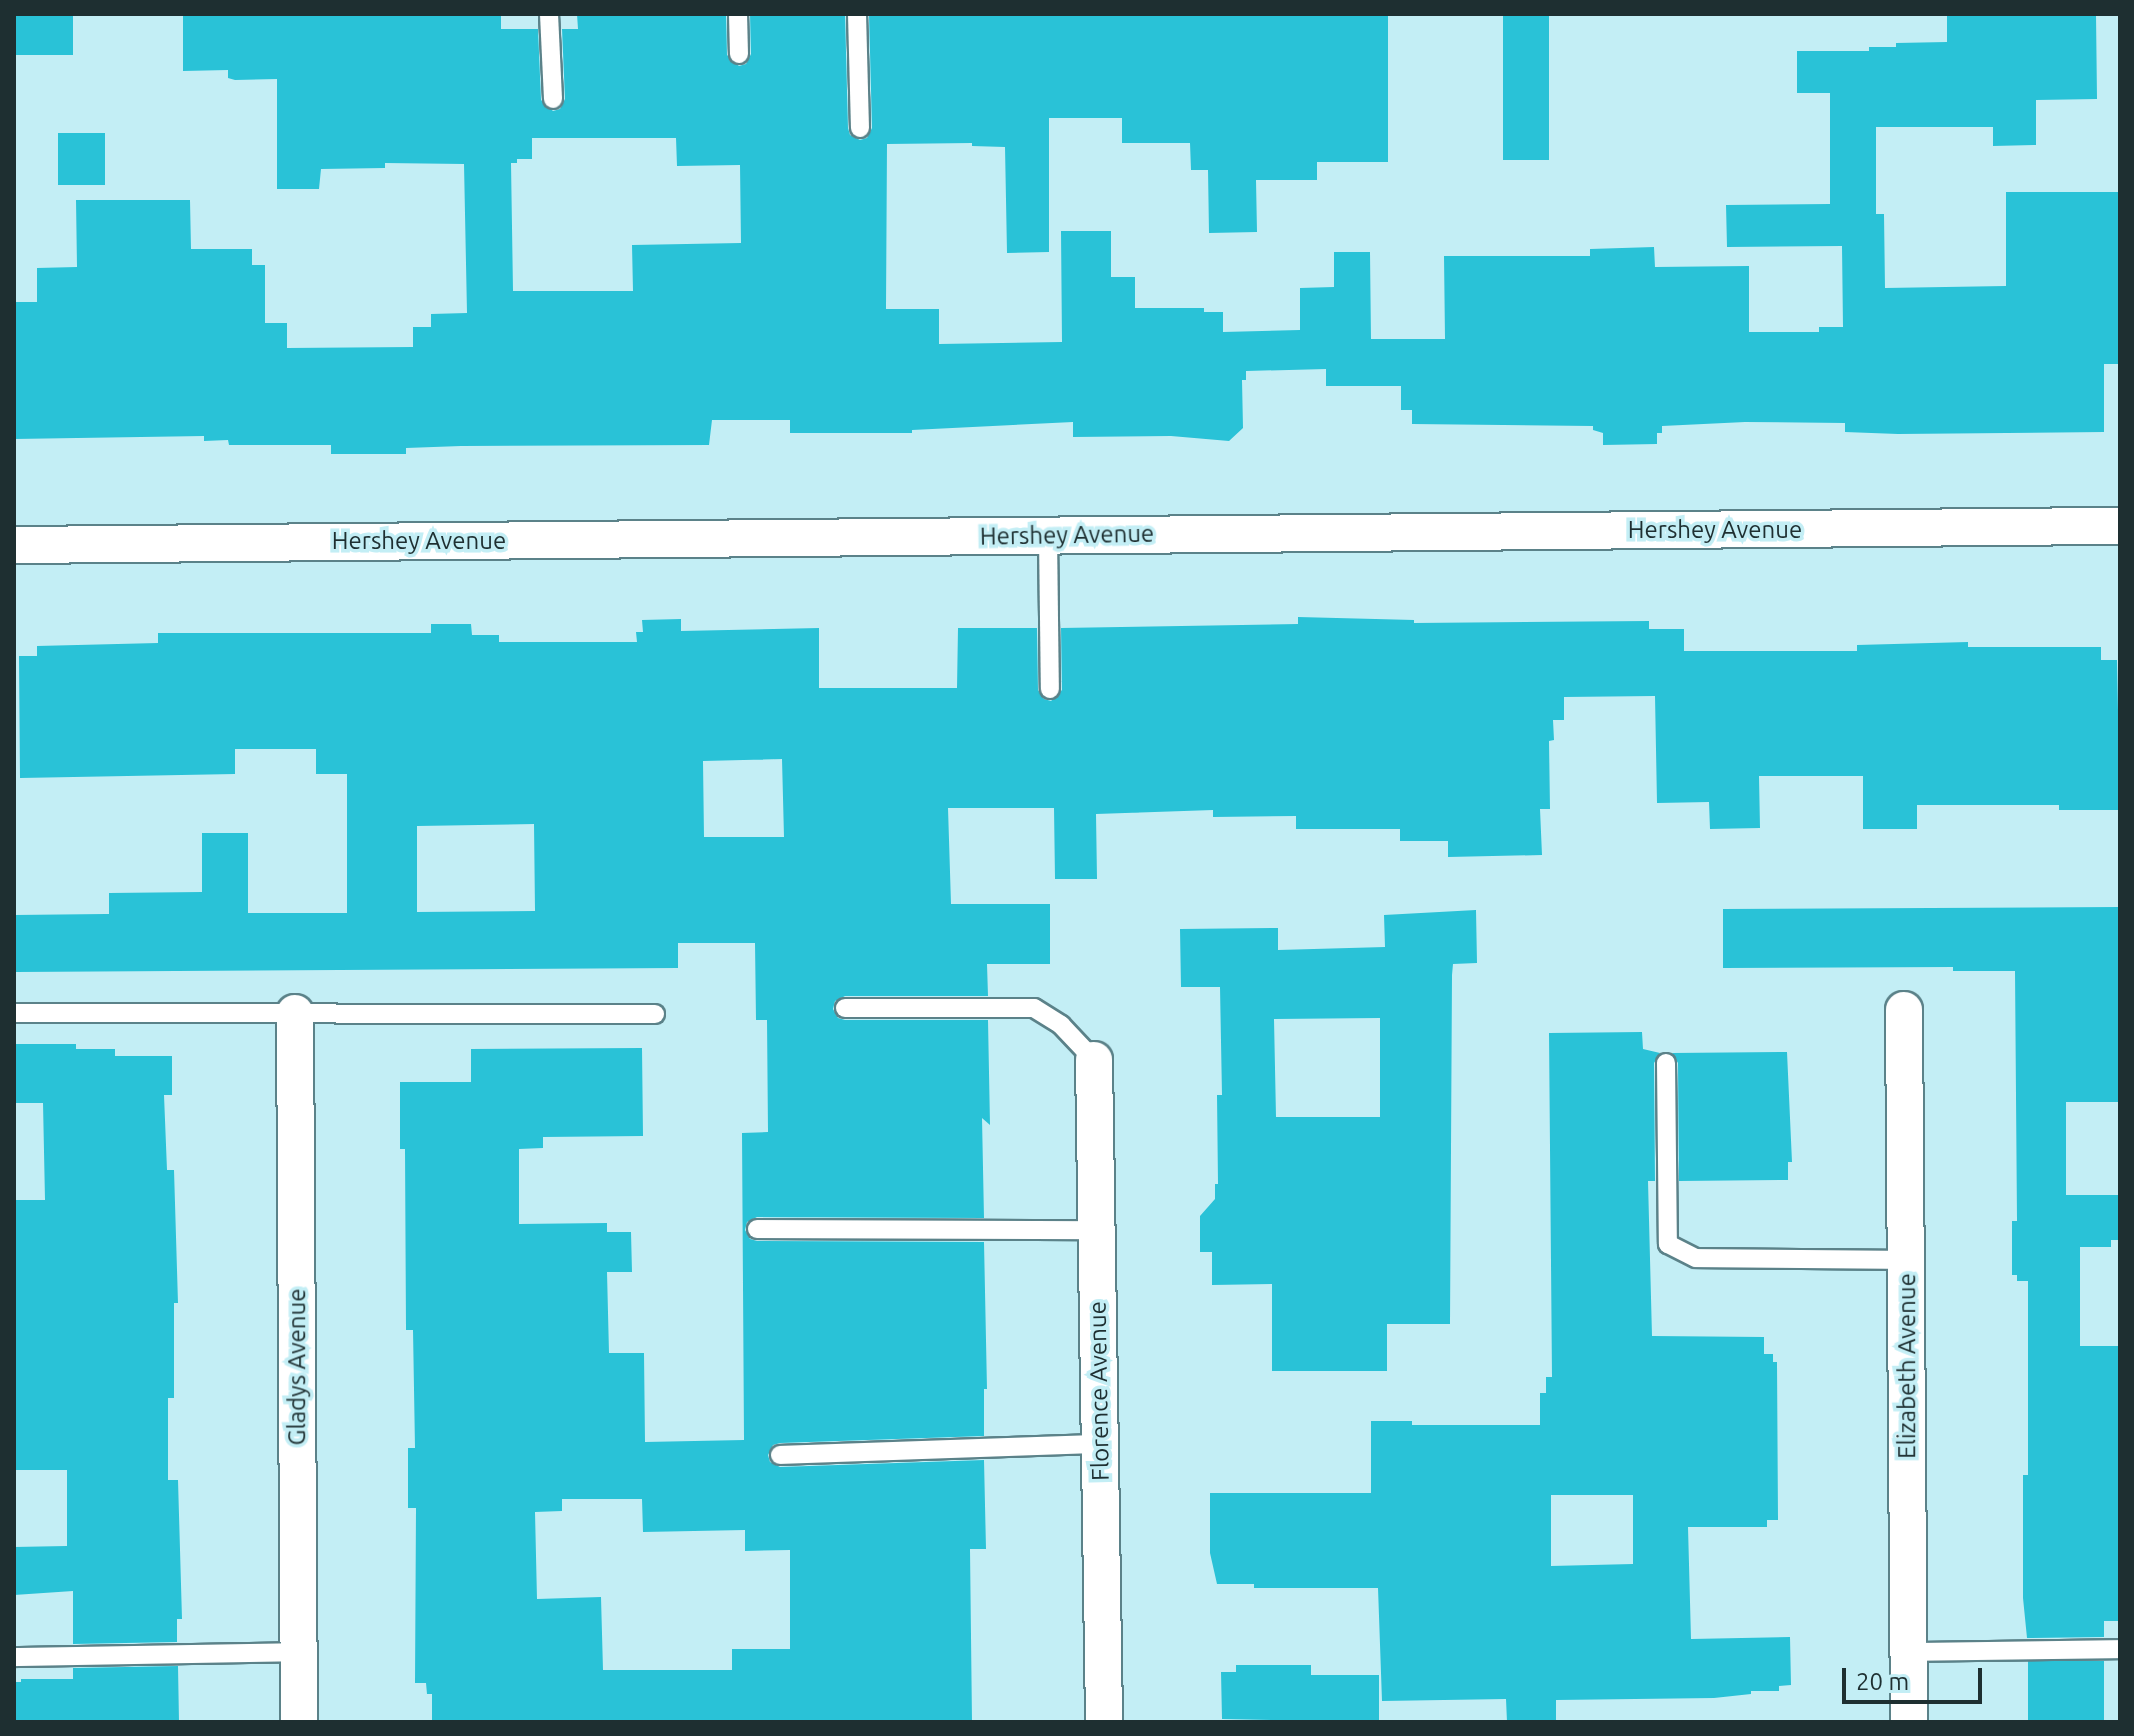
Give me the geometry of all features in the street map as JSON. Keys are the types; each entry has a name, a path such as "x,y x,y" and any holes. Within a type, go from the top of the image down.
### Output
{"street":[{"name":"Hershey Avenue","path":"14,545 2120,526"},
{"name":"Elizabeth Avenue","path":"1904,1010 1909,1722"},
{"name":"Gladys Avenue","path":"295,1013 299,1722"},
{"name":"Florence Avenue","path":"1094,1060 1104,1722"}],"lane":[{"path":"549,14 553,99"},
{"path":"738,14 739,54"},
{"path":"857,14 860,128"},
{"path":"1048,536 1050,689"},
{"path":"845,1008 1034,1008 1061,1025 1094,1060"},
{"path":"14,1013 655,1014"},
{"path":"1666,1063 1668,1244 1696,1258 1906,1260"},
{"path":"757,1229 1096,1230"},
{"path":"780,1455 1100,1444"},
{"path":"1909,1652 2120,1649"},
{"path":"14,1657 298,1652"}],"building":[{"path":"14,14 73,14 73,55 14,55"},
{"path":"183,14 501,14 501,29 538,29 541,100 553,111 560,109 565,99 562,29 578,29 577,14 726,14 727,55 739,66 746,64 751,54 750,14 845,14 848,128 850,135 860,140 867,138 872,128 869,14 1388,14 1388,162 1317,162 1317,180 1256,180 1257,232 1209,233 1208,170 1191,170 1190,143 1122,143 1122,118 1049,118 1049,252 1007,253 1005,147 972,146 972,143 887,144 886,309 939,309 939,344 1062,342 1061,231 1111,231 1111,277 1135,277 1135,308 1204,308 1204,312 1223,312 1223,332 1300,330 1300,288 1334,287 1334,252 1370,252 1371,339 1445,339 1444,256 1590,256 1590,249 1654,247 1655,267 1749,266 1749,332 1819,332 1819,327 1843,327 1842,246 1727,247 1726,205 1830,204 1830,93 1797,93 1797,51 1869,51 1869,47 1896,47 1896,43 1947,42 1947,14 2096,14 2097,99 2036,100 2036,145 1993,146 1993,127 1876,127 1876,214 1884,214 1885,288 2006,286 2006,192 2120,192 2120,364 2104,364 2104,432 1898,434 1845,432 1845,423 1745,422 1662,426 1662,433 1657,433 1657,444 1603,445 1603,433 1593,430 1593,426 1412,424 1412,410 1401,410 1401,386 1326,386 1326,369 1246,371 1246,380 1242,380 1243,428 1229,441 1171,436 1073,437 1073,422 912,430 912,433 790,433 790,420 712,420 709,445 461,446 406,448 406,454 331,454 331,445 229,445 228,440 204,441 204,436 14,439 14,302 37,302 37,268 77,267 76,200 190,200 191,249 252,249 252,265 265,265 265,323 287,323 287,348 413,347 413,327 431,327 431,314 467,313 464,164 385,163 385,168 321,169 319,189 277,189 277,79 235,80 228,78 228,70 183,71","holes":["532,138 676,138 677,166 740,165 741,243 632,245 633,291 513,291 511,163 517,163 517,159 532,159"]},
{"path":"1503,14 1549,14 1549,160 1503,160"},
{"path":"58,133 105,133 105,185 58,185"},
{"path":"1298,617 1414,620 1414,623 1649,621 1649,629 1684,629 1684,651 1857,651 1857,645 1968,642 1968,647 2101,647 2101,660 2117,660 2120,810 2059,810 2059,805 1917,805 1917,829 1863,829 1863,776 1759,776 1760,828 1710,829 1709,802 1657,803 1655,696 1564,697 1564,720 1553,720 1554,740 1549,741 1550,809 1540,809 1542,855 1448,857 1448,841 1400,841 1400,829 1296,829 1296,816 1213,817 1213,810 1096,814 1097,879 1055,879 1054,808 948,808 951,904 1050,904 1050,964 987,964 988,996 845,996 835,1001 833,1009 838,1018 845,1020 988,1020 990,1125 982,1118 984,1218 757,1217 747,1222 745,1230 750,1239 757,1241 984,1242 987,1389 984,1389 984,1436 780,1443 773,1445 768,1455 770,1462 780,1467 984,1460 986,1549 970,1549 972,1722 432,1722 432,1694 427,1694 426,1683 415,1683 416,1508 408,1508 408,1448 415,1448 413,1330 406,1330 405,1149 400,1149 400,1082 471,1082 471,1049 642,1048 643,1136 543,1137 543,1148 519,1149 519,1224 607,1223 607,1232 631,1232 632,1272 607,1272 609,1353 644,1353 645,1442 744,1440 742,1133 768,1132 767,1020 756,1020 755,943 678,943 678,968 16,972 14,915 109,914 109,893 202,892 202,833 248,833 248,913 347,913 347,774 316,774 316,749 235,749 235,774 20,778 19,656 37,656 37,646 158,643 158,633 431,633 431,624 471,624 472,635 499,635 499,642 637,642 636,632 643,632 642,620 681,619 681,631 819,628 819,688 957,688 958,628 1037,628 1038,690 1044,699 1051,701 1062,690 1061,628 1298,624","holes":["782,759 784,837 704,837 703,761","534,824 535,911 417,912 417,826","562,1499 642,1499 643,1532 745,1530 745,1551 790,1550 790,1649 732,1649 732,1670 603,1670 601,1597 537,1599 535,1512 562,1511"]},
{"path":"2120,907 2120,1102 2066,1102 2066,1195 2118,1195 2119,1240 2111,1240 2111,1247 2080,1247 2080,1346 2120,1346 2120,1621 2104,1621 2104,1637 2027,1638 2023,1598 2023,1475 2028,1475 2028,1281 2017,1281 2017,1275 2012,1275 2012,1221 2017,1221 2015,971 1953,971 1953,967 1723,968 1723,909"},
{"path":"1476,910 1477,963 1453,964 1452,975 1450,1324 1387,1324 1387,1371 1272,1371 1272,1284 1212,1285 1212,1252 1200,1252 1200,1216 1215,1199 1215,1184 1218,1184 1217,1095 1222,1095 1220,987 1181,987 1180,929 1278,928 1278,950 1385,947 1384,915","holes":["1380,1018 1380,1117 1276,1117 1274,1019"]},
{"path":"1642,1032 1643,1049 1660,1053 1654,1063 1655,1181 1648,1181 1652,1336 1764,1337 1764,1354 1773,1354 1773,1362 1777,1362 1778,1520 1767,1520 1767,1527 1688,1527 1691,1639 1790,1637 1791,1685 1779,1686 1779,1691 1751,1691 1751,1694 1714,1698 1556,1700 1556,1722 1507,1722 1506,1699 1382,1701 1378,1588 1254,1588 1254,1584 1217,1584 1210,1553 1210,1493 1371,1493 1371,1421 1412,1421 1412,1425 1540,1425 1540,1393 1546,1393 1546,1377 1552,1377 1549,1033","holes":["1551,1495 1633,1495 1633,1564 1551,1566"]},
{"path":"14,1044 76,1044 76,1049 115,1049 115,1056 172,1056 172,1095 164,1095 167,1170 174,1170 178,1303 174,1303 174,1398 168,1398 168,1480 178,1480 182,1619 177,1619 177,1642 73,1644 73,1591 14,1595 14,1547 67,1546 67,1470 14,1470 14,1200 45,1200 43,1103 14,1103"},
{"path":"1787,1052 1792,1162 1788,1162 1788,1180 1679,1181 1678,1063 1672,1053"},
{"path":"2028,1661 2104,1661 2104,1722 2028,1722"},
{"path":"1236,1665 1311,1665 1311,1675 1379,1675 1379,1722 1222,1719 1221,1672 1236,1672"},
{"path":"178,1666 179,1722 14,1722 14,1682 21,1682 21,1679 73,1679 73,1668"}]}
